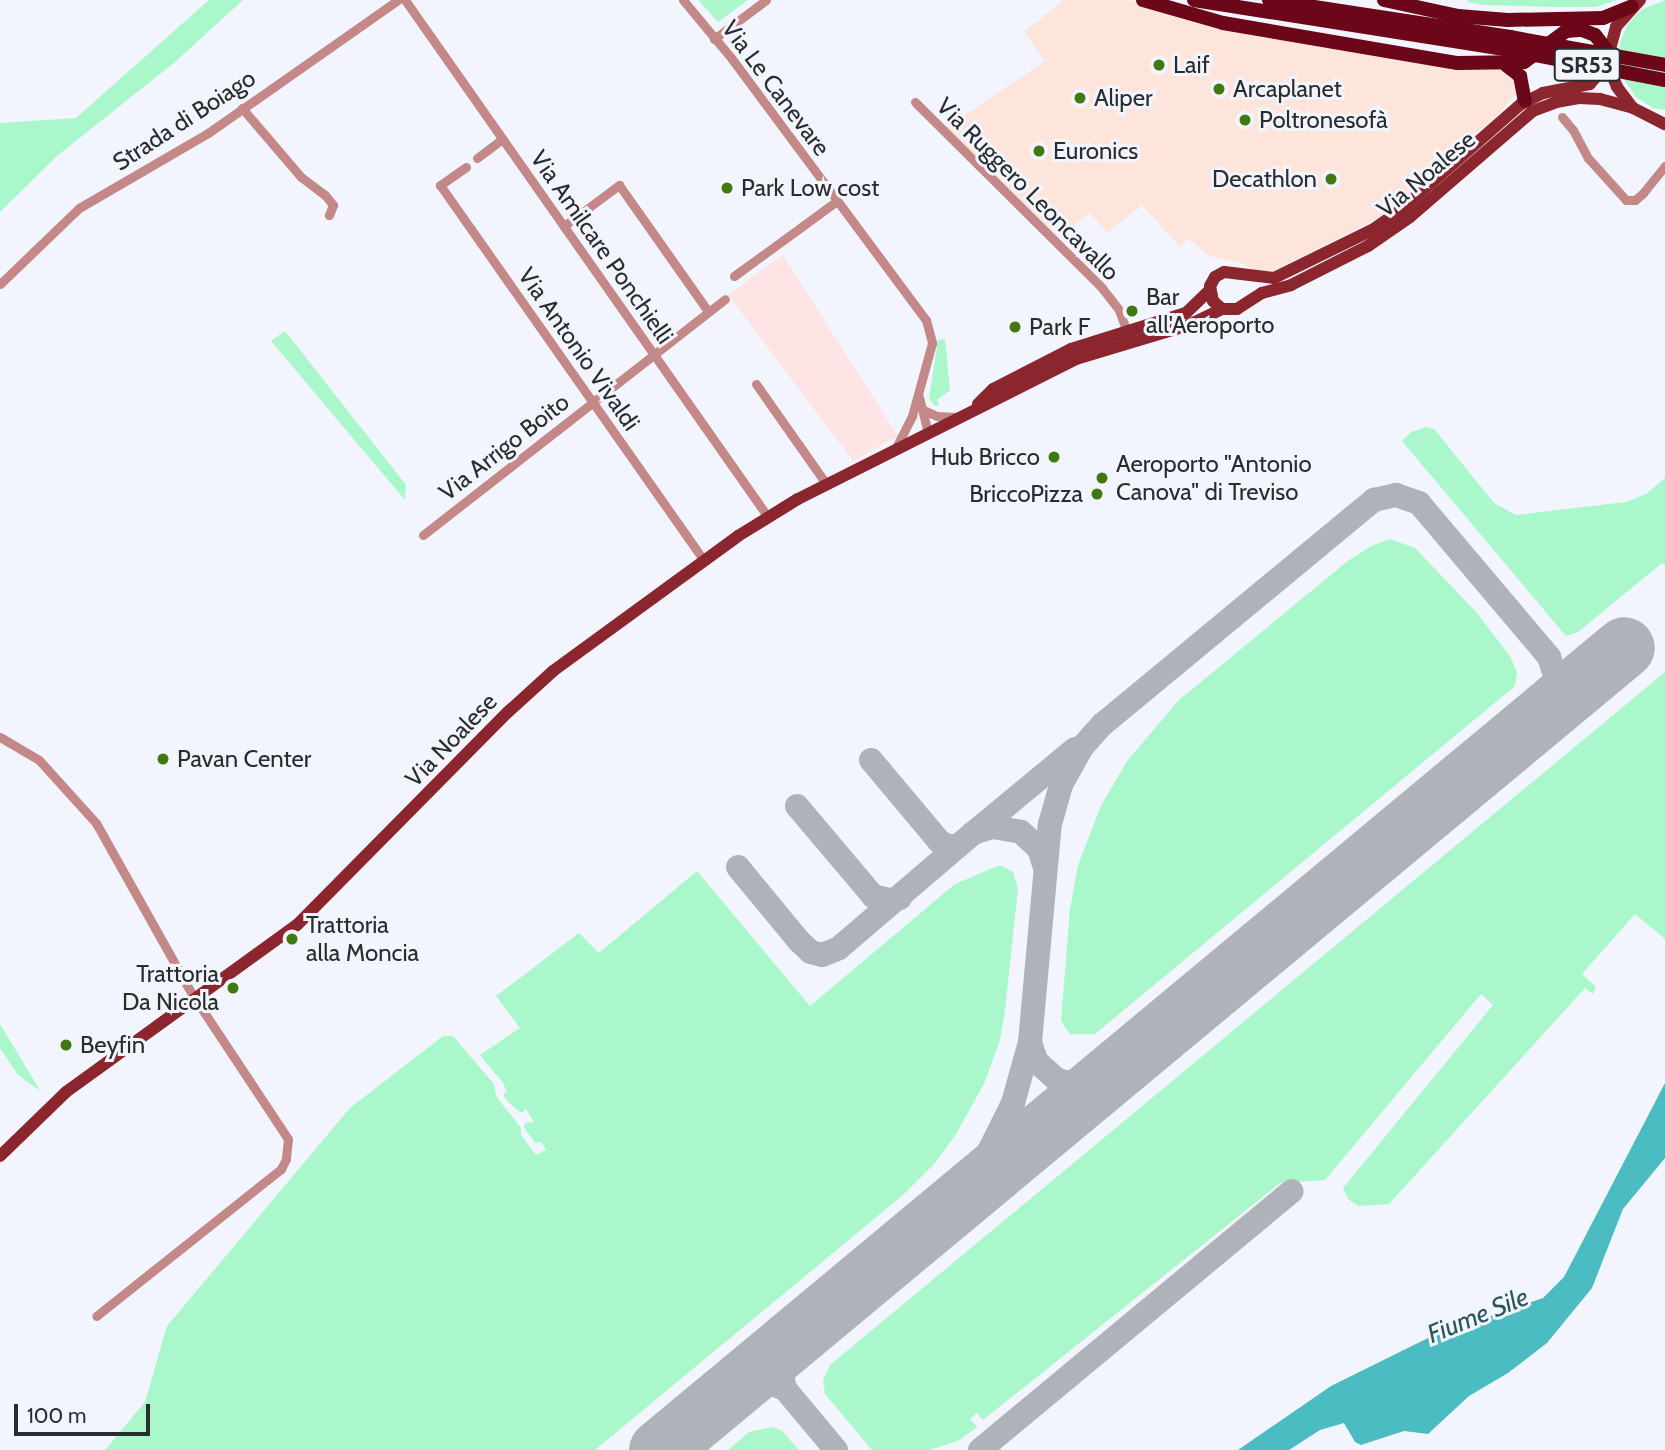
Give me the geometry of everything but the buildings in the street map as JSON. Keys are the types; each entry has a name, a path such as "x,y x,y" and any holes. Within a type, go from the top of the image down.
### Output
{"highway":[{"path":"1143,0 1223,23 1446,61 1506,65 1524,62 1566,31 1581,30 1595,35 1609,57"},
{"name":"SR53","path":"1194,0 1665,65"},
{"name":"SR53","path":"1269,0 1510,43 1665,80"},
{"path":"1384,0 1458,16 1508,20 1603,18 1638,2"},
{"path":"1506,65 1520,76 1525,101"}],"main road":[{"name":"Via Noalese","path":"1241,274 1261,279 1278,277 1374,229 1525,101 1543,93 1590,84 1609,57 1616,27 1638,2"},
{"path":"1609,57 1617,87 1633,108"},
{"name":"Via Noalese","path":"1246,302 1266,291 1290,285 1382,238 1533,111 1556,102 1579,98 1600,99 1633,108 1665,124"},
{"path":"1229,271 1241,274 1250,290 1246,302 1237,309 1222,309 1213,301 1210,290 1219,274 1229,271"},
{"name":"Via Noalese","path":"1129,336 1188,313 1210,290"},
{"name":"Via Noalese","path":"0,1156 66,1092 298,925 528,692 704,561 768,517 972,409 993,389 1051,359 1092,341 1189,325 1222,309"}],"street":[{"name":"Strada di Boiago","path":"0,284 79,208 208,133 398,0"},
{"name":"Via Amilcare Ponchielli","path":"405,0 768,517"},
{"name":"Via Le Canevare","path":"683,0 837,201 929,327 932,343 919,394 919,410 894,450"},
{"path":"714,39 766,0"},
{"name":"Via Ruggero Leoncavallo","path":"915,102 1079,262 1119,310 1129,336"},
{"path":"243,108 301,177 326,195 333,205 329,215"},
{"path":"1562,117 1573,130 1588,158 1626,200 1635,200 1665,166"},
{"path":"477,159 502,139"},
{"name":"Via Antonio Vivaldi","path":"466,167 440,185 704,561"},
{"path":"564,226 619,185 708,312"},
{"path":"734,276 837,201"},
{"name":"Via Arrigo Boito","path":"423,535 725,299"},
{"path":"756,384 827,485"},
{"path":"928,432 917,422 919,410 937,416 957,417"},
{"path":"0,737 39,760 96,823 195,999 288,1139 286,1159 281,1168 96,1316"}],"shaded area":[{"path":"1063,0 1127,0 1210,24 1443,67 1477,64 1509,70 1519,90 1497,116 1377,219 1277,269 1266,272 1254,270 1242,263 1209,256 1189,239 1180,247 1142,205 1107,233 1090,213 1058,237 947,127 1045,61 1024,32"},
{"path":"783,255 898,436 853,461 728,295"}],"green space":[{"path":"209,0 243,0 175,62 57,156 0,212 0,123 76,118"},
{"path":"698,0 748,0 718,22"},
{"path":"1617,0 1595,7 1556,7 1484,5 1467,2"},
{"path":"1665,0 1665,110 1653,108 1636,97 1625,81 1619,62 1620,42 1628,24 1641,10"},
{"path":"285,331 406,485 405,500 271,341"},
{"path":"945,339 950,390 937,400 939,405 935,406 929,398 938,340"},
{"path":"1426,427 1434,429 1494,503 1516,515 1626,502 1646,494 1665,478 1665,566 1662,563 1578,632 1566,636 1402,441 1411,432"},
{"path":"1390,539 1415,548 1476,612 1510,656 1517,672 1515,686 1095,1034 1070,1034 1061,1021 1070,909 1078,865 1101,806 1127,761 1179,700 1349,560 1373,545"},
{"path":"1665,672 1665,939 1635,914 1582,974 1596,987 1593,994 1585,988 1389,1204 1358,1206 1348,1199 1343,1188 1493,1005 1481,994 1325,1180 1280,1183 983,1420 977,1413 970,1419 977,1427 958,1441 929,1450 872,1450 825,1394 823,1380 830,1365"},
{"path":"1000,865 1013,872 1018,889 1005,1011 1000,1040 985,1082 956,1134 935,1163 903,1195 595,1450 105,1450 145,1402 167,1326 350,1108 443,1036 453,1036 494,1084 496,1096 521,1128 521,1135 536,1155 546,1150 541,1142 535,1143 524,1127 525,1123 534,1122 526,1109 521,1113 506,1100 503,1094 507,1092 503,1083 480,1055 520,1028 496,996 579,933 599,953 697,871 810,1006 955,884"},
{"path":"0,1024 40,1091 18,1075 0,1048"},
{"path":"772,1427 782,1431 799,1450 728,1450 749,1432"}],"water":[{"path":"1665,1083 1665,1158 1623,1209 1592,1288 1547,1343 1508,1373 1469,1396 1428,1434 1404,1431 1361,1445 1355,1442 1344,1423 1320,1430 1289,1450 1238,1450 1331,1386 1428,1338 1543,1298 1564,1277"}],"taxiway":[{"path":"1030,1042 1050,824 1061,785 1082,747 1103,724 1374,500 1396,495 1419,503 1549,657 1558,684 1550,705 1534,721"},
{"path":"977,830 1075,749"},
{"path":"871,760 939,841 947,846 958,846"},
{"path":"797,806 873,896 889,900 900,898"},
{"path":"738,867 799,941 811,952 822,955 839,948 973,833 993,827 1021,832 1039,849 1045,868"},
{"path":"928,1225 962,1192 981,1167 1013,1103 1030,1042 1036,1061 1057,1080 1078,1085 1111,1074"},
{"path":"980,1450 1292,1191"},
{"path":"785,1345 780,1367 785,1389"},
{"path":"738,1384 764,1381 785,1389 836,1450"}],"runway":[{"path":"659,1450 1624,647"}],"place":[{"name":"Laif","path":"1159,65"},
{"name":"Arcaplanet","path":"1219,89"},
{"name":"Aliper","path":"1080,98"},
{"name":"Poltronesofà","path":"1245,120"},
{"name":"Euronics","path":"1039,151"},
{"name":"Decathlon","path":"1331,179"},
{"name":"Park Low cost","path":"727,188"},
{"name":"Bar all'Aeroporto","path":"1132,311"},
{"name":"Park F","path":"1015,327"},
{"name":"Hub Bricco","path":"1054,457"},
{"name":"Aeroporto \"Antonio Canova\" di Treviso","path":"1102,478"},
{"name":"BriccoPizza","path":"1097,494"},
{"name":"Pavan Center","path":"163,759"},
{"name":"Trattoria alla Moncia","path":"292,939"},
{"name":"Trattoria Da Nicola","path":"233,988"},
{"name":"Beyfin","path":"66,1045"}],"water label":[{"name":"Fiume Sile","path":"1478,1316"}]}
